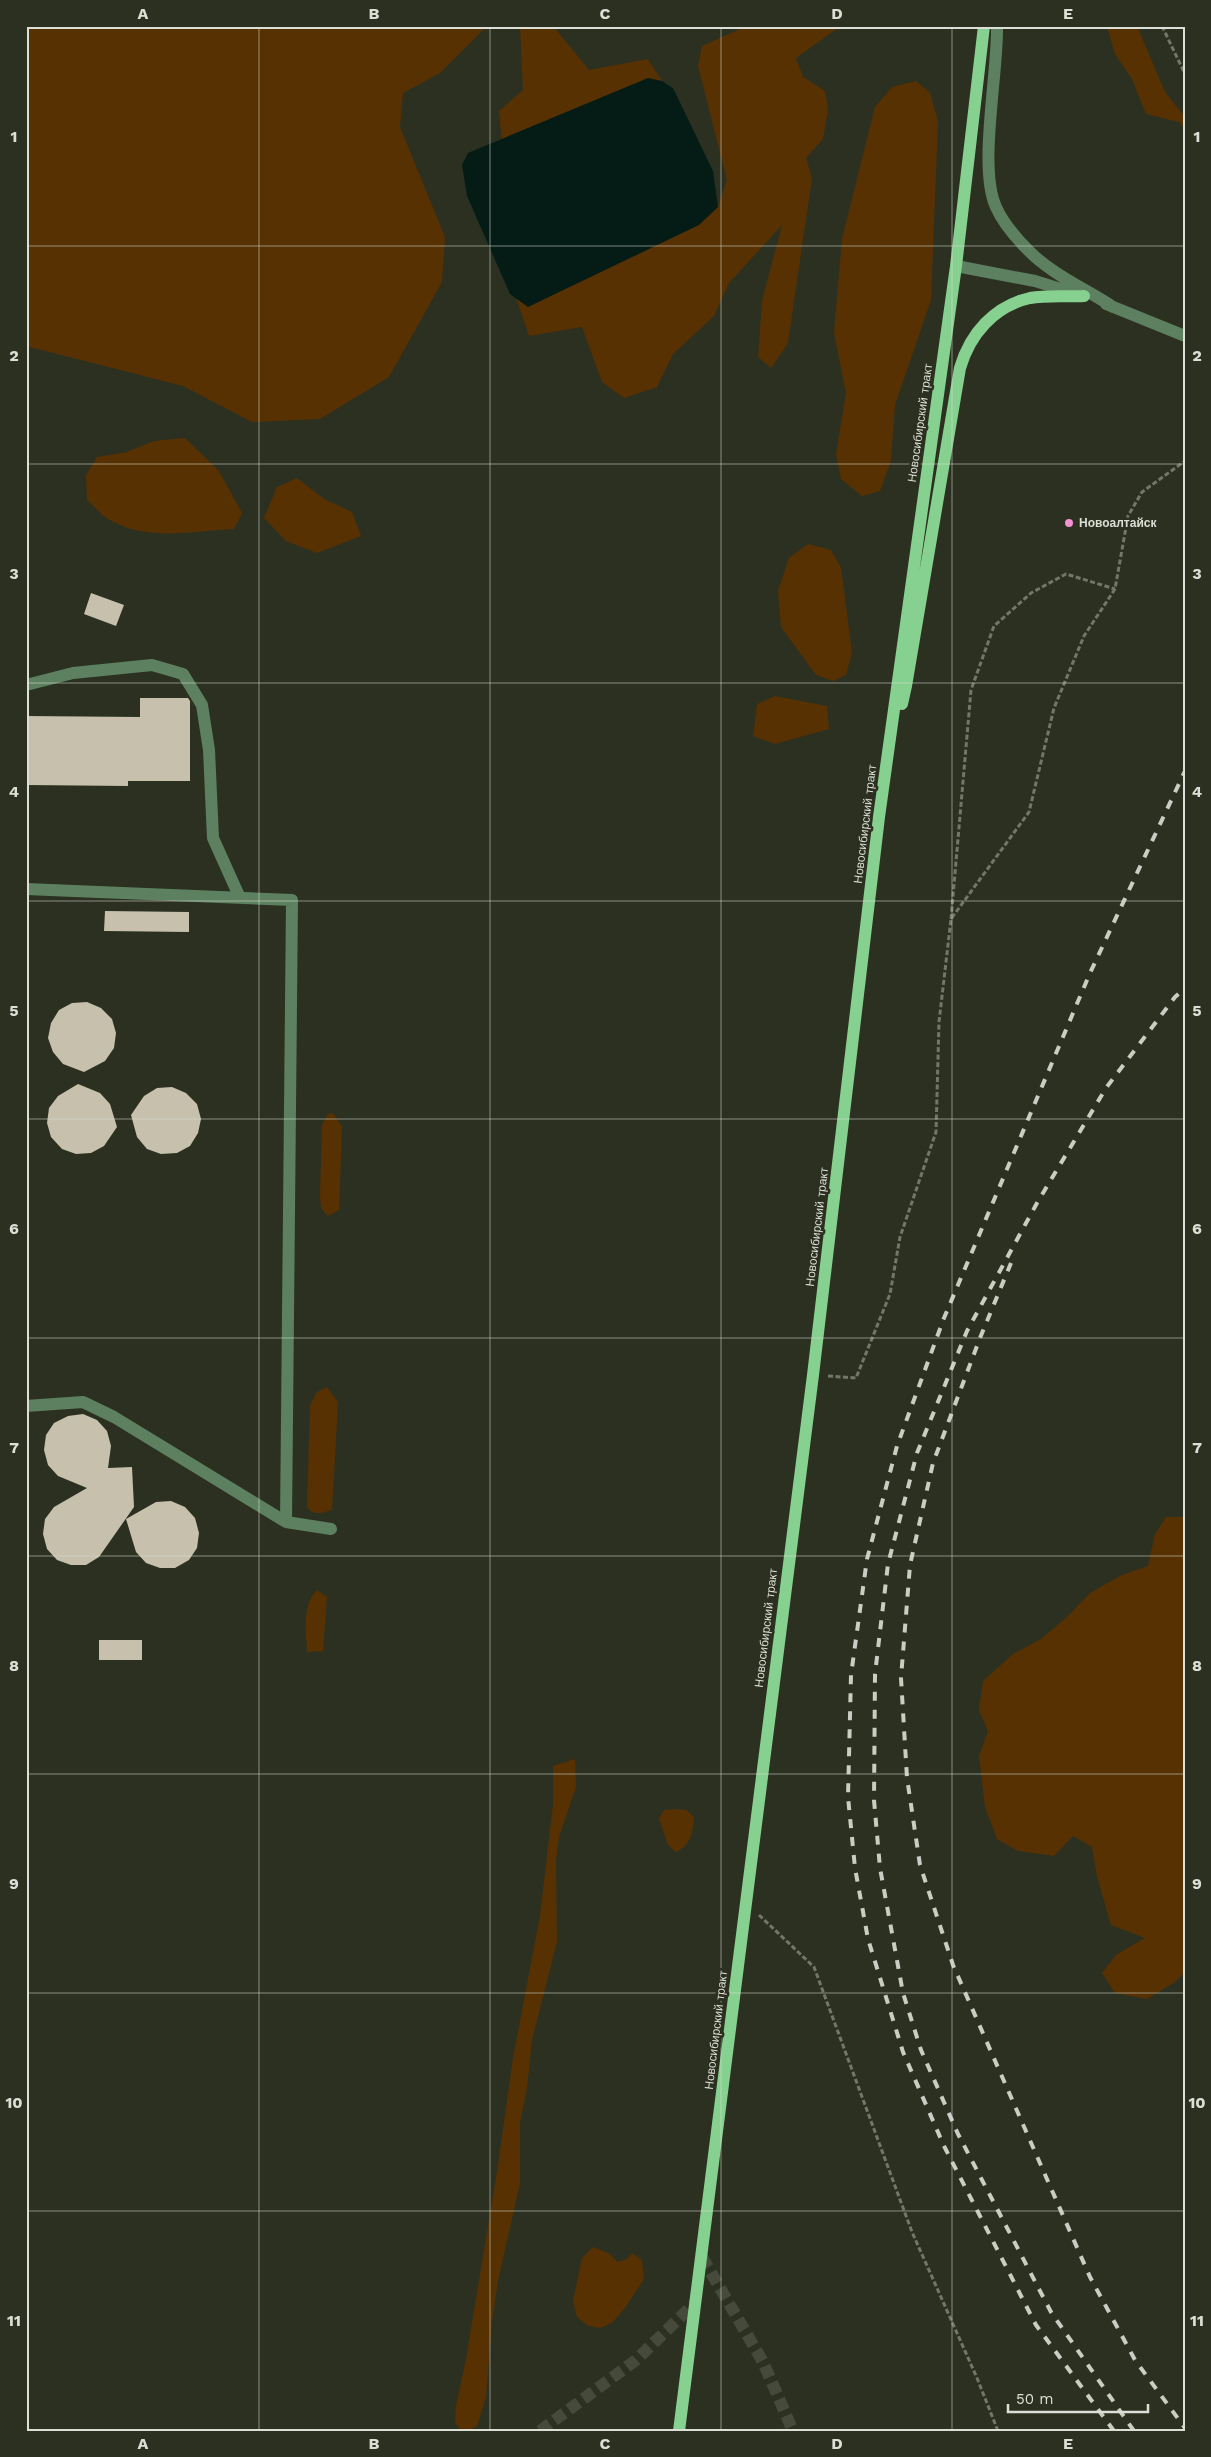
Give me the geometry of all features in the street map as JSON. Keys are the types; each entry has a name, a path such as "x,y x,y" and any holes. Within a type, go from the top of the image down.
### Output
{"main road":[{"name":"Новосибирский тракт","path":"679,2431 813,1375 888,754 956,266 984,26"},
{"path":"888,754 906,686 960,368 967,348 975,334 1004,307 1031,298 1084,296"}],"street":[{"path":"997,26 998,52 989,158 989,180 996,206 1007,226 1028,251 1113,307"},
{"path":"956,266 1035,281 1084,296 1185,336"},
{"path":"26,685 73,673 152,665 183,674 202,705 209,750 213,838 240,898"},
{"path":"26,889 292,900 286,1522"},
{"path":"26,1406 83,1402 114,1417 286,1522 331,1529"}],"path":[{"path":"1162,26 1185,74"},
{"path":"951,919 1029,812 1054,708 1084,636 1115,589 1128,516 1142,492 1185,461"},
{"path":"813,1375 856,1378 890,1294 900,1236 936,1132 940,1022 971,690 994,626 1031,593 1066,574 1115,589"},
{"path":"746,1903 814,1966 912,2232 977,2378 998,2431"}],"shaded area":[{"path":"26,26 487,26 440,73 403,93 400,127 445,237 442,282 389,377 320,419 252,422 183,386 26,346"},
{"path":"520,26 553,26 589,70 648,59 662,81 653,107 718,207 727,180 698,66 702,46 747,26 836,26 835,30 796,58 803,77 825,91 828,109 823,139 806,158 812,178 788,343 771,368 758,357 762,301 782,225 729,283 714,316 673,354 657,387 624,398 602,382 582,327 529,336 517,300 499,111 523,90"},
{"path":"1104,26 1137,26 1165,92 1185,117 1185,129 1179,122 1146,114 1132,79 1115,54 1108,30"},
{"path":"916,81 930,93 938,121 931,300 895,405 891,461 880,491 862,496 841,479 836,454 846,393 834,333 842,239 875,107 892,87"},
{"path":"185,438 219,471 242,513 234,529 186,533 138,531 108,519 87,500 86,475 97,457 127,452 154,441"},
{"path":"297,478 324,499 352,512 361,536 317,553 286,541 264,518 277,487"},
{"path":"808,544 831,550 841,568 852,652 846,675 833,681 816,675 781,627 778,591 789,558"},
{"path":"775,696 827,706 829,729 775,744 753,736 757,704"},
{"path":"333,1113 342,1127 339,1210 328,1216 321,1208 320,1195 322,1125 328,1114"},
{"path":"327,1387 338,1402 332,1510 318,1513 312,1512 307,1507 310,1405 317,1392"},
{"path":"1166,1517 1185,1517 1185,1972 1175,1982 1147,1999 1115,1993 1102,1973 1116,1955 1145,1938 1111,1925 1097,1876 1092,1847 1073,1836 1054,1856 1018,1851 997,1839 985,1807 979,1756 988,1731 979,1710 983,1681 1013,1654 1041,1639 1066,1618 1090,1593 1122,1575 1148,1566 1155,1534"},
{"path":"317,1590 327,1597 323,1651 307,1652 307,1611 312,1596"},
{"path":"575,1759 576,1787 559,1837 556,1860 557,1942 532,2040 527,2088 520,2123 520,2183 498,2281 492,2322 486,2397 477,2426 468,2431 462,2431 455,2423 456,2406 466,2359 497,2172 513,2058 540,1916 553,1804 553,1766"},
{"path":"664,1810 686,1810 694,1817 693,1828 688,1842 676,1852 668,1845 659,1818"},
{"path":"593,2247 608,2253 618,2262 627,2259 632,2253 642,2260 644,2279 625,2308 612,2323 600,2328 588,2326 577,2317 573,2301 582,2258"}],"water":[{"path":"648,78 662,81 673,88 713,171 718,207 699,225 528,307 510,294 467,196 462,165 468,153"}],"building":[{"path":"91,593 124,605 116,626 84,614"},
{"path":"140,698 188,698 190,701 190,781 128,781 128,786 26,785 26,716 140,717"},
{"path":"105,911 189,912 189,932 104,931"},
{"path":"87,1002 101,1008 112,1019 116,1033 114,1048 105,1061 84,1072 63,1064 53,1052 48,1038 51,1023 59,1010 72,1003"},
{"path":"78,1084 100,1093 110,1104 117,1127 104,1146 91,1153 76,1154 62,1149 51,1137 47,1123 49,1108 58,1096"},
{"path":"172,1087 186,1093 197,1104 201,1119 198,1133 190,1146 177,1153 161,1154 147,1149 137,1137 131,1115 144,1096 157,1088"},
{"path":"83,1414 97,1420 107,1431 111,1446 108,1468 132,1467 134,1507 99,1557 86,1565 71,1565 57,1560 47,1549 43,1534 45,1519 54,1507 87,1488 58,1476 48,1465 44,1450 46,1435 54,1423 68,1416"},
{"path":"171,1501 185,1507 195,1518 199,1533 197,1548 189,1560 175,1568 160,1568 146,1563 136,1552 126,1519 156,1502"},
{"path":"99,1640 142,1640 142,1660 99,1660"}],"tunnel":[{"path":"702,2257 763,2362 793,2431"},
{"path":"540,2431 636,2360 696,2302"}],"railway":[{"path":"1114,2431 1036,2325 944,2146 903,2052 868,1939 855,1868 848,1797 851,1675 867,1559 897,1446 944,1318 1090,973 1185,771"},
{"path":"1134,2431 1051,2312 958,2134 921,2050 903,1993 880,1868 874,1800 875,1674 888,1564 917,1453 967,1331 1037,1203 1106,1088 1175,997 1185,988"},
{"path":"1011,1263 980,1338 933,1463 910,1565 901,1678 907,1778 920,1865 953,1965 1090,2277 1135,2360 1185,2428"}],"place":[{"name":"Новоалтайск","path":"1069,523"}]}
